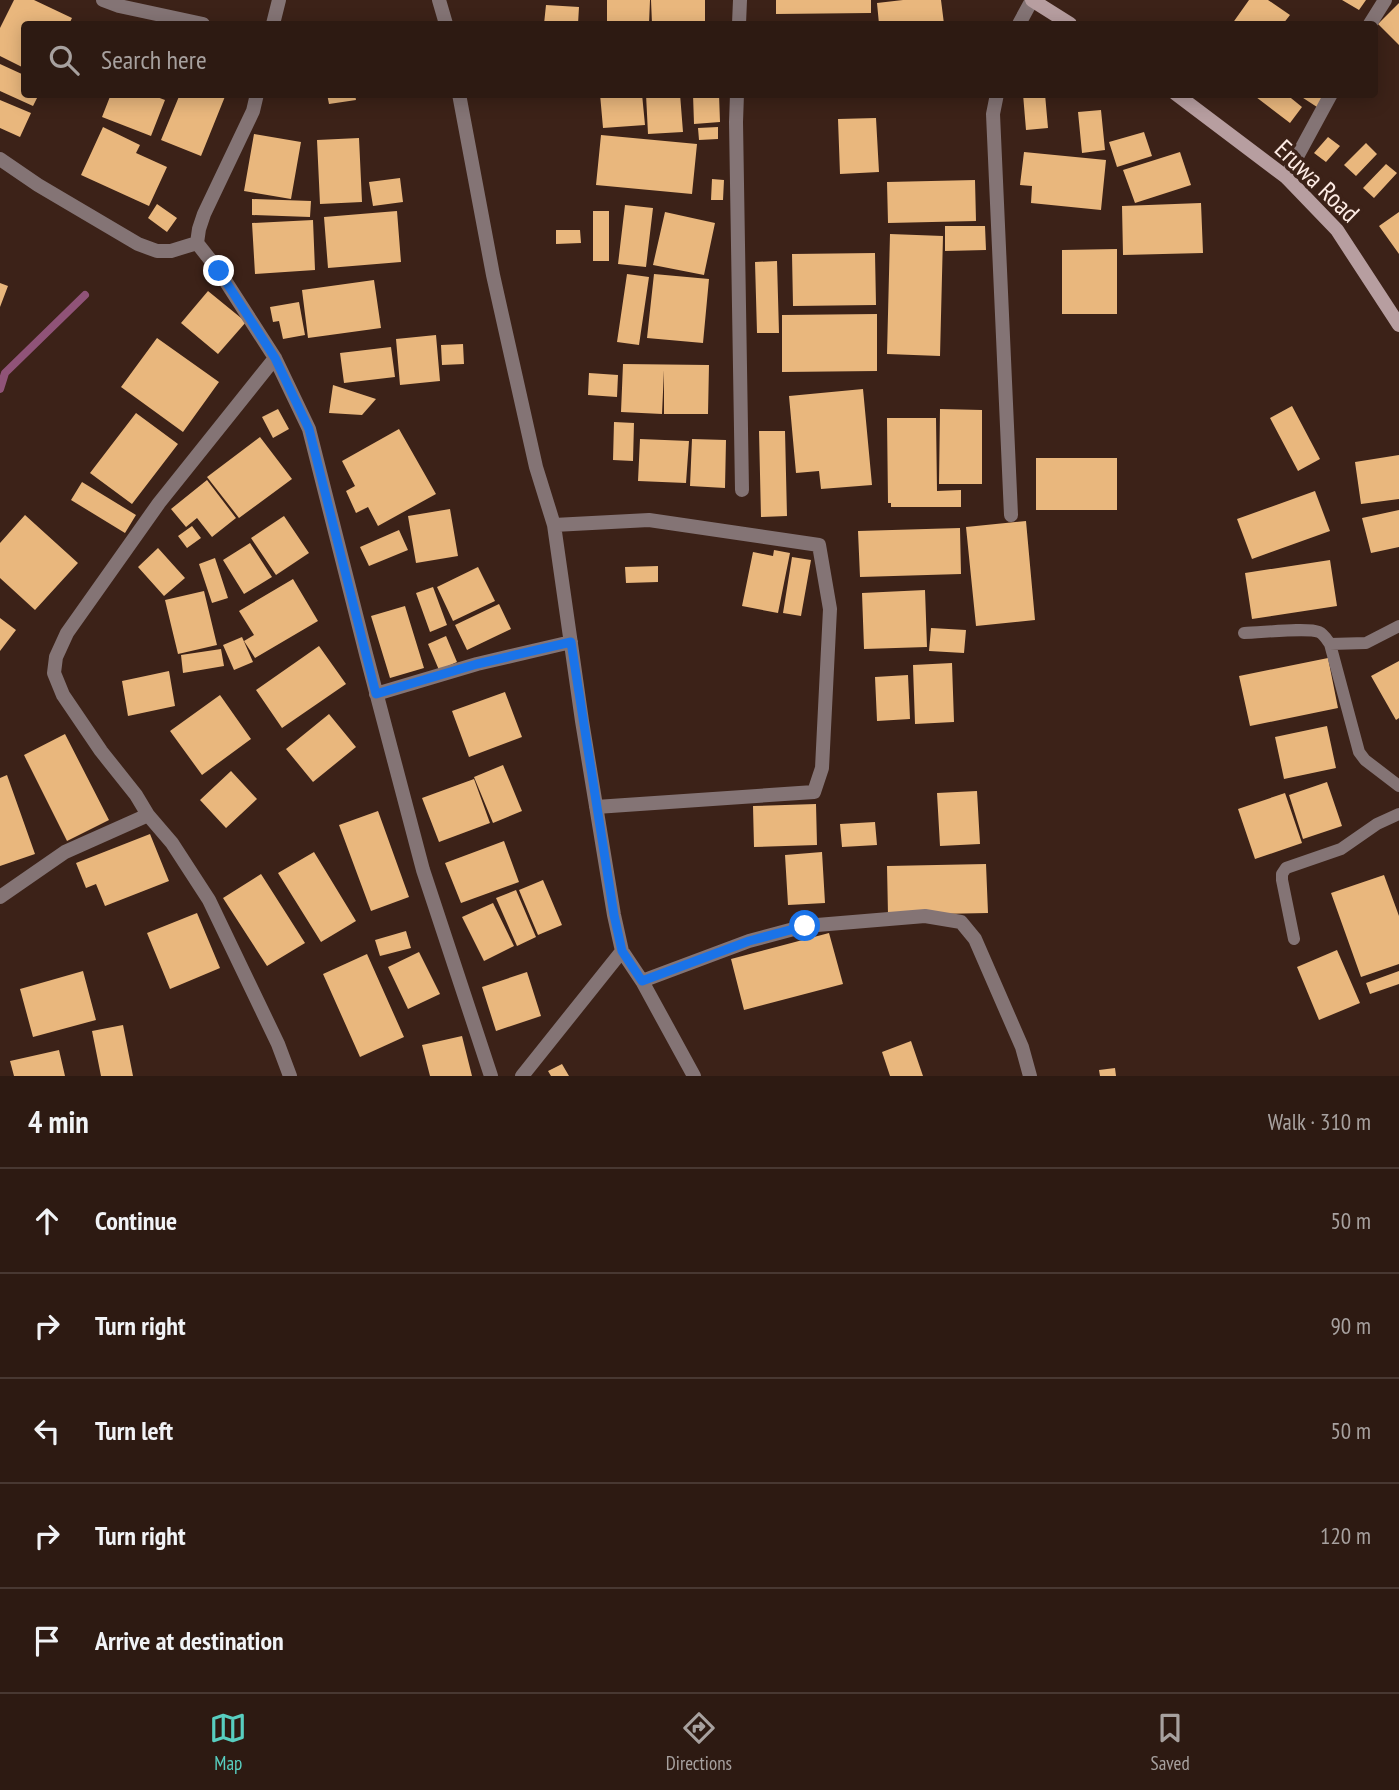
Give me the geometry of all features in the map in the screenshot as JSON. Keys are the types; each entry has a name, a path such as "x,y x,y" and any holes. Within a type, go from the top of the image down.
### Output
{"main road":[{"path":"1032,0 1065,21"},
{"name":"Eruwa Road","path":"1181,98 1286,177 1337,230 1399,325"}],"street":[{"path":"103,0 189,21"},
{"path":"274,21 279,0"},
{"path":"439,0 445,21"},
{"path":"739,21 740,0"},
{"path":"1021,21 1032,0"},
{"path":"1372,21 1385,0"},
{"path":"256,98 253,111 204,214 197,243 219,271 275,358 309,429 423,870 491,1076"},
{"path":"460,98 495,288 536,467 554,525 596,807 622,951 642,981 694,1076"},
{"path":"737,98 741,490"},
{"path":"996,98 993,114 1011,514"},
{"path":"1286,177 1329,98"},
{"path":"0,159 38,185 138,244 157,251 171,251 197,243"},
{"path":"275,358 159,503 67,633 54,673 63,695 101,751 172,843 209,901 278,1044 289,1076"},
{"path":"554,525 649,520 819,545 830,608 822,768 814,792 596,807"},
{"path":"376,694 477,664 571,642"},
{"path":"0,897 65,852 148,815"},
{"path":"642,981 749,941 805,926 925,916 961,922 975,939 1022,1047 1030,1076"},
{"path":"522,1076 622,951"}],"lane":[{"path":"1330,644 1366,643 1399,626"},
{"path":"1244,633 1305,630 1318,632 1326,637 1359,752 1365,760 1399,786"},
{"path":"1294,939 1282,880 1286,868 1341,849 1377,824 1399,814"}],"building":[{"path":"14,0 34,0 72,18 70,21 21,21 21,66 0,56 0,28"},
{"path":"607,0 650,0 649,21 607,21"},
{"path":"651,0 705,0 705,21 652,21"},
{"path":"776,0 871,0 871,13 776,14"},
{"path":"941,0 944,21 879,21 877,3"},
{"path":"1249,0 1268,0 1290,15 1285,21 1234,21"},
{"path":"1342,0 1366,0 1359,10"},
{"path":"1399,3 1399,45 1378,24"},
{"path":"546,5 579,7 578,21 544,21"},
{"path":"0,64 21,74 21,98 37,98 33,106 0,91"},
{"path":"109,98 165,100 151,136 102,117"},
{"path":"178,98 224,98 201,156 161,140"},
{"path":"328,98 356,98 356,100 329,104"},
{"path":"600,98 642,98 645,125 603,128"},
{"path":"646,98 680,98 683,132 648,134"},
{"path":"693,98 719,98 720,122 694,124"},
{"path":"1023,98 1045,98 1048,128 1026,130"},
{"path":"1257,98 1291,98 1302,107 1290,123"},
{"path":"1303,98 1322,98 1317,107"},
{"path":"0,100 31,113 20,137 0,128"},
{"path":"1101,110 1105,150 1082,153 1078,112"},
{"path":"876,118 879,172 840,174 838,119"},
{"path":"103,127 140,145 136,153 167,167 149,206 81,175"},
{"path":"718,127 718,139 699,140 698,128"},
{"path":"1144,132 1152,156 1117,167 1109,142"},
{"path":"254,134 301,142 291,199 244,191"},
{"path":"601,135 697,144 692,194 596,185"},
{"path":"1328,137 1340,146 1326,162 1314,153"},
{"path":"359,138 362,202 320,204 317,140"},
{"path":"1366,143 1377,154 1356,176 1344,165"},
{"path":"1024,152 1106,160 1101,210 1031,203 1032,186 1020,185"},
{"path":"1180,152 1191,185 1135,203 1123,170"},
{"path":"1386,164 1397,173 1374,198 1363,188"},
{"path":"400,178 403,202 373,206 369,182"},
{"path":"712,179 724,180 723,200 711,200"},
{"path":"975,180 976,221 888,223 887,182"},
{"path":"252,199 311,201 310,217 252,215"},
{"path":"1201,203 1203,253 1123,255 1122,206"},
{"path":"157,204 177,218 167,232 148,218"},
{"path":"625,205 653,208 646,267 618,264"},
{"path":"397,211 401,262 328,268 324,217"},
{"path":"593,211 609,211 609,261 593,261"},
{"path":"665,212 715,223 704,275 653,265"},
{"path":"1399,212 1399,254 1379,226"},
{"path":"313,220 315,270 255,274 252,223"},
{"path":"945,226 985,226 986,250 945,251"},
{"path":"556,230 580,230 581,243 556,244"},
{"path":"890,234 943,236 940,356 887,354"},
{"path":"1117,249 1117,314 1062,314 1062,250"},
{"path":"875,253 876,305 793,306 792,254"},
{"path":"777,261 779,333 757,333 755,262"},
{"path":"627,274 649,277 639,345 617,342"},
{"path":"654,274 709,279 703,343 647,338"},
{"path":"374,280 381,328 308,338 302,290"},
{"path":"0,283 8,286 0,307"},
{"path":"208,291 246,322 218,354 181,323"},
{"path":"299,302 305,335 283,339 279,321 273,322 270,307"},
{"path":"877,314 877,371 782,372 782,315"},
{"path":"436,335 440,381 400,385 396,339"},
{"path":"157,338 219,382 183,432 121,387"},
{"path":"463,344 464,364 442,365 441,345"},
{"path":"391,347 395,377 344,383 340,353"},
{"path":"623,364 709,365 708,414 664,414 664,370 662,414 621,412"},
{"path":"589,373 618,375 617,397 588,395"},
{"path":"333,385 376,399 362,415 329,413"},
{"path":"863,389 872,485 821,489 819,471 796,473 789,396"},
{"path":"1292,406 1320,459 1298,471 1270,418"},
{"path":"278,409 289,429 273,438 262,417"},
{"path":"940,409 982,410 982,484 939,484"},
{"path":"136,413 178,444 132,504 90,473"},
{"path":"887,418 936,418 937,491 961,490 961,507 891,507 891,503 888,503"},
{"path":"614,422 634,423 633,461 613,460"},
{"path":"399,429 436,494 378,526 368,507 356,513 346,491 355,486 342,461"},
{"path":"759,431 785,431 787,516 761,517"},
{"path":"260,437 292,479 239,518 207,477"},
{"path":"640,439 689,441 686,483 638,481"},
{"path":"692,439 726,440 725,488 690,486"},
{"path":"1399,455 1399,499 1361,504 1355,462"},
{"path":"1036,458 1117,458 1117,510 1036,510"},
{"path":"207,480 236,518 212,537 197,518 186,527 171,509"},
{"path":"82,482 136,515 125,533 71,500"},
{"path":"1315,491 1330,531 1252,559 1237,519"},
{"path":"450,509 458,556 416,563 408,516"},
{"path":"1399,510 1399,547 1371,553 1362,518"},
{"path":"25,515 78,563 35,610 0,578 0,543"},
{"path":"284,516 309,553 276,575 251,538"},
{"path":"1026,521 1035,620 976,626 966,527"},
{"path":"192,526 201,538 187,548 178,536"},
{"path":"960,528 961,574 860,577 858,531"},
{"path":"399,530 408,550 369,566 360,547"},
{"path":"250,543 272,577 244,594 223,560"},
{"path":"158,548 185,578 164,596 138,567"},
{"path":"774,550 790,553 778,613 742,606 753,552 773,556"},
{"path":"792,557 811,560 801,616 783,613"},
{"path":"215,558 228,598 212,603 199,564"},
{"path":"1330,560 1337,606 1252,619 1245,573"},
{"path":"658,566 658,582 626,583 625,567"},
{"path":"478,567 495,601 453,621 437,587"},
{"path":"293,579 318,621 255,658 244,641 254,635 239,611"},
{"path":"433,587 447,625 430,632 416,593"},
{"path":"925,590 927,647 864,649 862,593"},
{"path":"204,591 217,645 178,654 165,600"},
{"path":"499,604 511,629 467,650 455,625"},
{"path":"405,606 424,668 390,678 371,616"},
{"path":"0,618 16,630 0,651"},
{"path":"931,628 966,630 964,653 929,651"},
{"path":"446,636 457,662 439,670 428,644"},
{"path":"242,637 253,662 234,670 223,645"},
{"path":"319,646 346,684 282,728 256,690"},
{"path":"221,649 224,666 183,673 181,655"},
{"path":"1328,658 1338,708 1250,726 1239,676"},
{"path":"1399,661 1399,718 1396,720 1371,676"},
{"path":"952,663 954,722 915,724 913,665"},
{"path":"169,671 175,706 128,716 122,681"},
{"path":"908,675 910,719 877,721 875,677"},
{"path":"505,692 522,737 469,757 452,711"},
{"path":"220,695 251,739 202,775 170,731"},
{"path":"329,714 356,747 313,782 286,749"},
{"path":"1327,726 1336,768 1284,779 1275,737"},
{"path":"65,734 109,820 67,841 24,755"},
{"path":"503,765 522,811 493,823 474,777"},
{"path":"231,771 257,799 226,828 200,800"},
{"path":"7,775 35,854 0,866 0,778"},
{"path":"474,779 490,823 439,842 422,798"},
{"path":"1327,782 1342,826 1303,839 1289,795"},
{"path":"977,791 980,844 940,846 937,793"},
{"path":"1285,793 1302,843 1255,859 1238,809"},
{"path":"816,804 817,845 754,847 753,806"},
{"path":"378,811 409,897 371,911 339,825"},
{"path":"875,822 877,845 842,847 840,824"},
{"path":"150,834 169,881 105,906 96,884 86,888 76,863"},
{"path":"504,841 519,882 461,903 445,863"},
{"path":"314,852 356,921 321,942 278,873"},
{"path":"822,852 825,903 788,905 785,855"},
{"path":"986,864 988,913 888,915 887,866"},
{"path":"261,874 305,943 267,966 223,898"},
{"path":"1384,875 1399,916 1399,964 1361,977 1331,893"},
{"path":"543,880 562,925 538,935 519,890"},
{"path":"516,890 536,937 517,946 496,898"},
{"path":"493,903 514,946 484,961 462,917"},
{"path":"197,913 220,968 170,989 147,933"},
{"path":"406,931 411,948 380,956 375,940"},
{"path":"829,933 843,984 744,1010 731,959"},
{"path":"1337,950 1360,1003 1319,1020 1297,967"},
{"path":"419,952 440,994 408,1009 388,967"},
{"path":"367,954 404,1037 360,1057 323,974"},
{"path":"83,971 96,1020 33,1037 20,989"},
{"path":"1399,971 1399,984 1370,994 1366,983"},
{"path":"527,972 541,1016 496,1031 482,987"},
{"path":"123,1025 133,1076 101,1076 92,1031"},
{"path":"462,1036 472,1076 430,1076 422,1045"},
{"path":"911,1041 923,1076 890,1076 882,1052"},
{"path":"59,1050 65,1076 14,1076 10,1061"},
{"path":"562,1064 569,1076 551,1076 548,1071"},
{"path":"1115,1068 1116,1076 1100,1076 1099,1070"}],"waterway":[{"path":"0,389 5,373 85,295"}],"route":[{"path":"219,271 275,358 309,429 376,694 477,664 571,642 614,915 622,951 642,981 749,941 805,926"}]}
